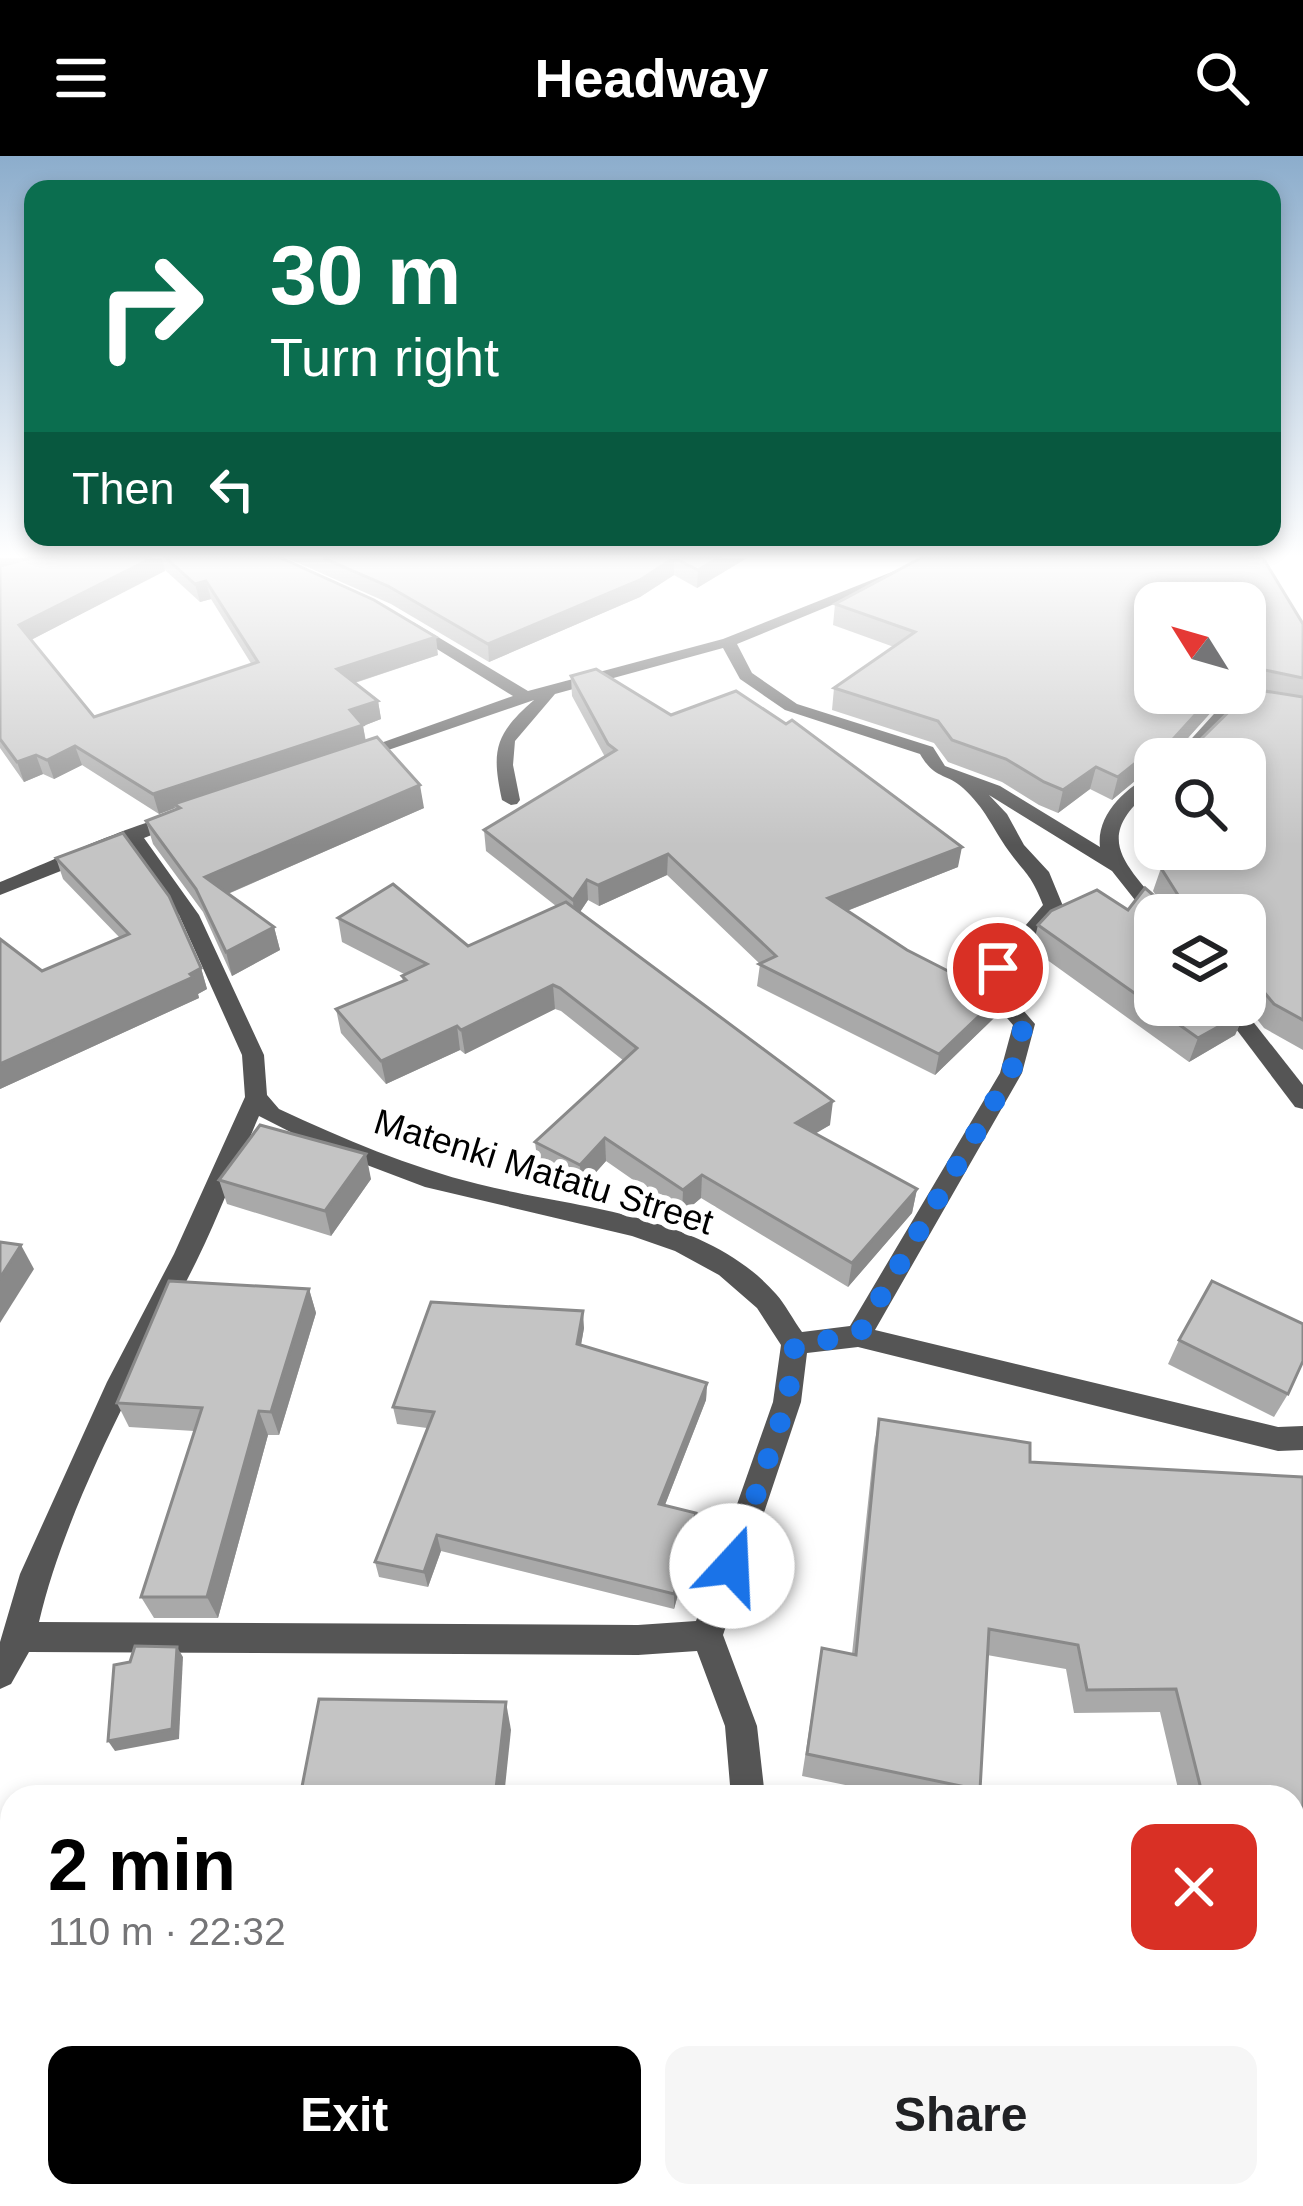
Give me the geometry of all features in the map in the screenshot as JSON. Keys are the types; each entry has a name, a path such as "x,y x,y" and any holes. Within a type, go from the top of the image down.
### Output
{"street":[{"path":"454,654 526,698"},
{"path":"333,763 556,688 684,654"},
{"path":"734,654 746,676 780,701 927,751 938,770 994,790 1118,867"},
{"path":"511,800 501,768 502,750 515,729 556,688"},
{"path":"1205,738 1230,705 1246,700 1303,710"},
{"path":"858,1336 1011,1073 1024,1024 1001,998 998,968 1053,906 1040,872 1016,848 998,814 967,782"},
{"path":"1134,794 1106,827 1106,842 1118,867 1140,894"},
{"path":"1,888 199,811"},
{"path":"0,1673 20,1636 35,1574 256,1097 253,1055 189,915 131,834"},
{"path":"1245,1026 1303,1101"},
{"name":"Matenki Matatu Street","path":"256,1097 271,1115 435,1182 598,1218 681,1244 734,1270 749,1283 778,1309 795,1344"},
{"path":"747,1785 741,1726 706,1635 787,1402 795,1344 858,1336 1278,1438 1303,1438"},
{"path":"20,1636 638,1640 706,1635"}],"building":[{"path":"0,654 42,654 94,717 258,662 253,654 384,654 337,669 378,701 350,710 363,725 153,794 75,746 47,760 36,755 17,762 0,739"},
{"path":"884,654 1134,654 1134,714 1196,714 1175,737 1181,738 1134,738 1134,764 1118,777 1096,767 1063,790 1006,759 952,740 938,721 834,688"},
{"path":"1266,654 1303,654 1303,678 1266,670"},
{"path":"596,669 671,715 736,691 786,724 792,720 962,847 828,898 907,950 999,997 939,1054 759,964 776,956 668,854 598,885 587,880 573,900 484,830 616,750 608,744 571,676"},
{"path":"1266,691 1303,697 1303,1020 1266,994 1266,894 1177,894 1162,870 1266,870 1266,738 1202,738 1227,714 1266,714"},
{"path":"377,737 420,785 205,877 274,927 226,952 196,889 146,821 180,808 174,804"},
{"path":"123,833 169,896 201,968 190,974 193,977 0,1064 0,939 42,971 129,934 56,858"},
{"path":"393,884 468,946 566,902 833,1101 796,1123 917,1189 852,1263 702,1175 683,1190 605,1138 580,1165 535,1142 637,1048 553,985 461,1030 457,1026 381,1061 336,1009 406,980 402,976 427,964 338,918"},
{"path":"1097,890 1128,910 1134,902 1134,993 1038,925 1051,911"},
{"path":"1181,1026 1220,1026 1198,1038"},
{"path":"260,1125 366,1154 325,1211 219,1180"},
{"path":"0,1242 21,1245 0,1278"},
{"path":"169,1281 309,1289 271,1412 259,1411 207,1597 141,1597 202,1408 117,1403"},
{"path":"1212,1281 1303,1324 1303,1361 1288,1394 1179,1340"},
{"path":"431,1302 583,1311 577,1344 707,1383 659,1504 696,1513 674,1594 437,1535 424,1572 375,1562 434,1412 393,1407"},
{"path":"879,1419 1030,1443 1030,1462 1303,1477 1303,1785 1200,1785 1176,1689 1087,1690 1078,1645 989,1629 980,1785 956,1785 807,1754 822,1648 856,1655"},
{"path":"135,1646 177,1647 172,1729 108,1741 114,1665 130,1662"},
{"path":"319,1699 506,1702 496,1785 302,1785"}],"route":[{"path":"732,1566 787,1402 795,1344 858,1336 1011,1073 1024,1024 1001,998 998,968"}]}
